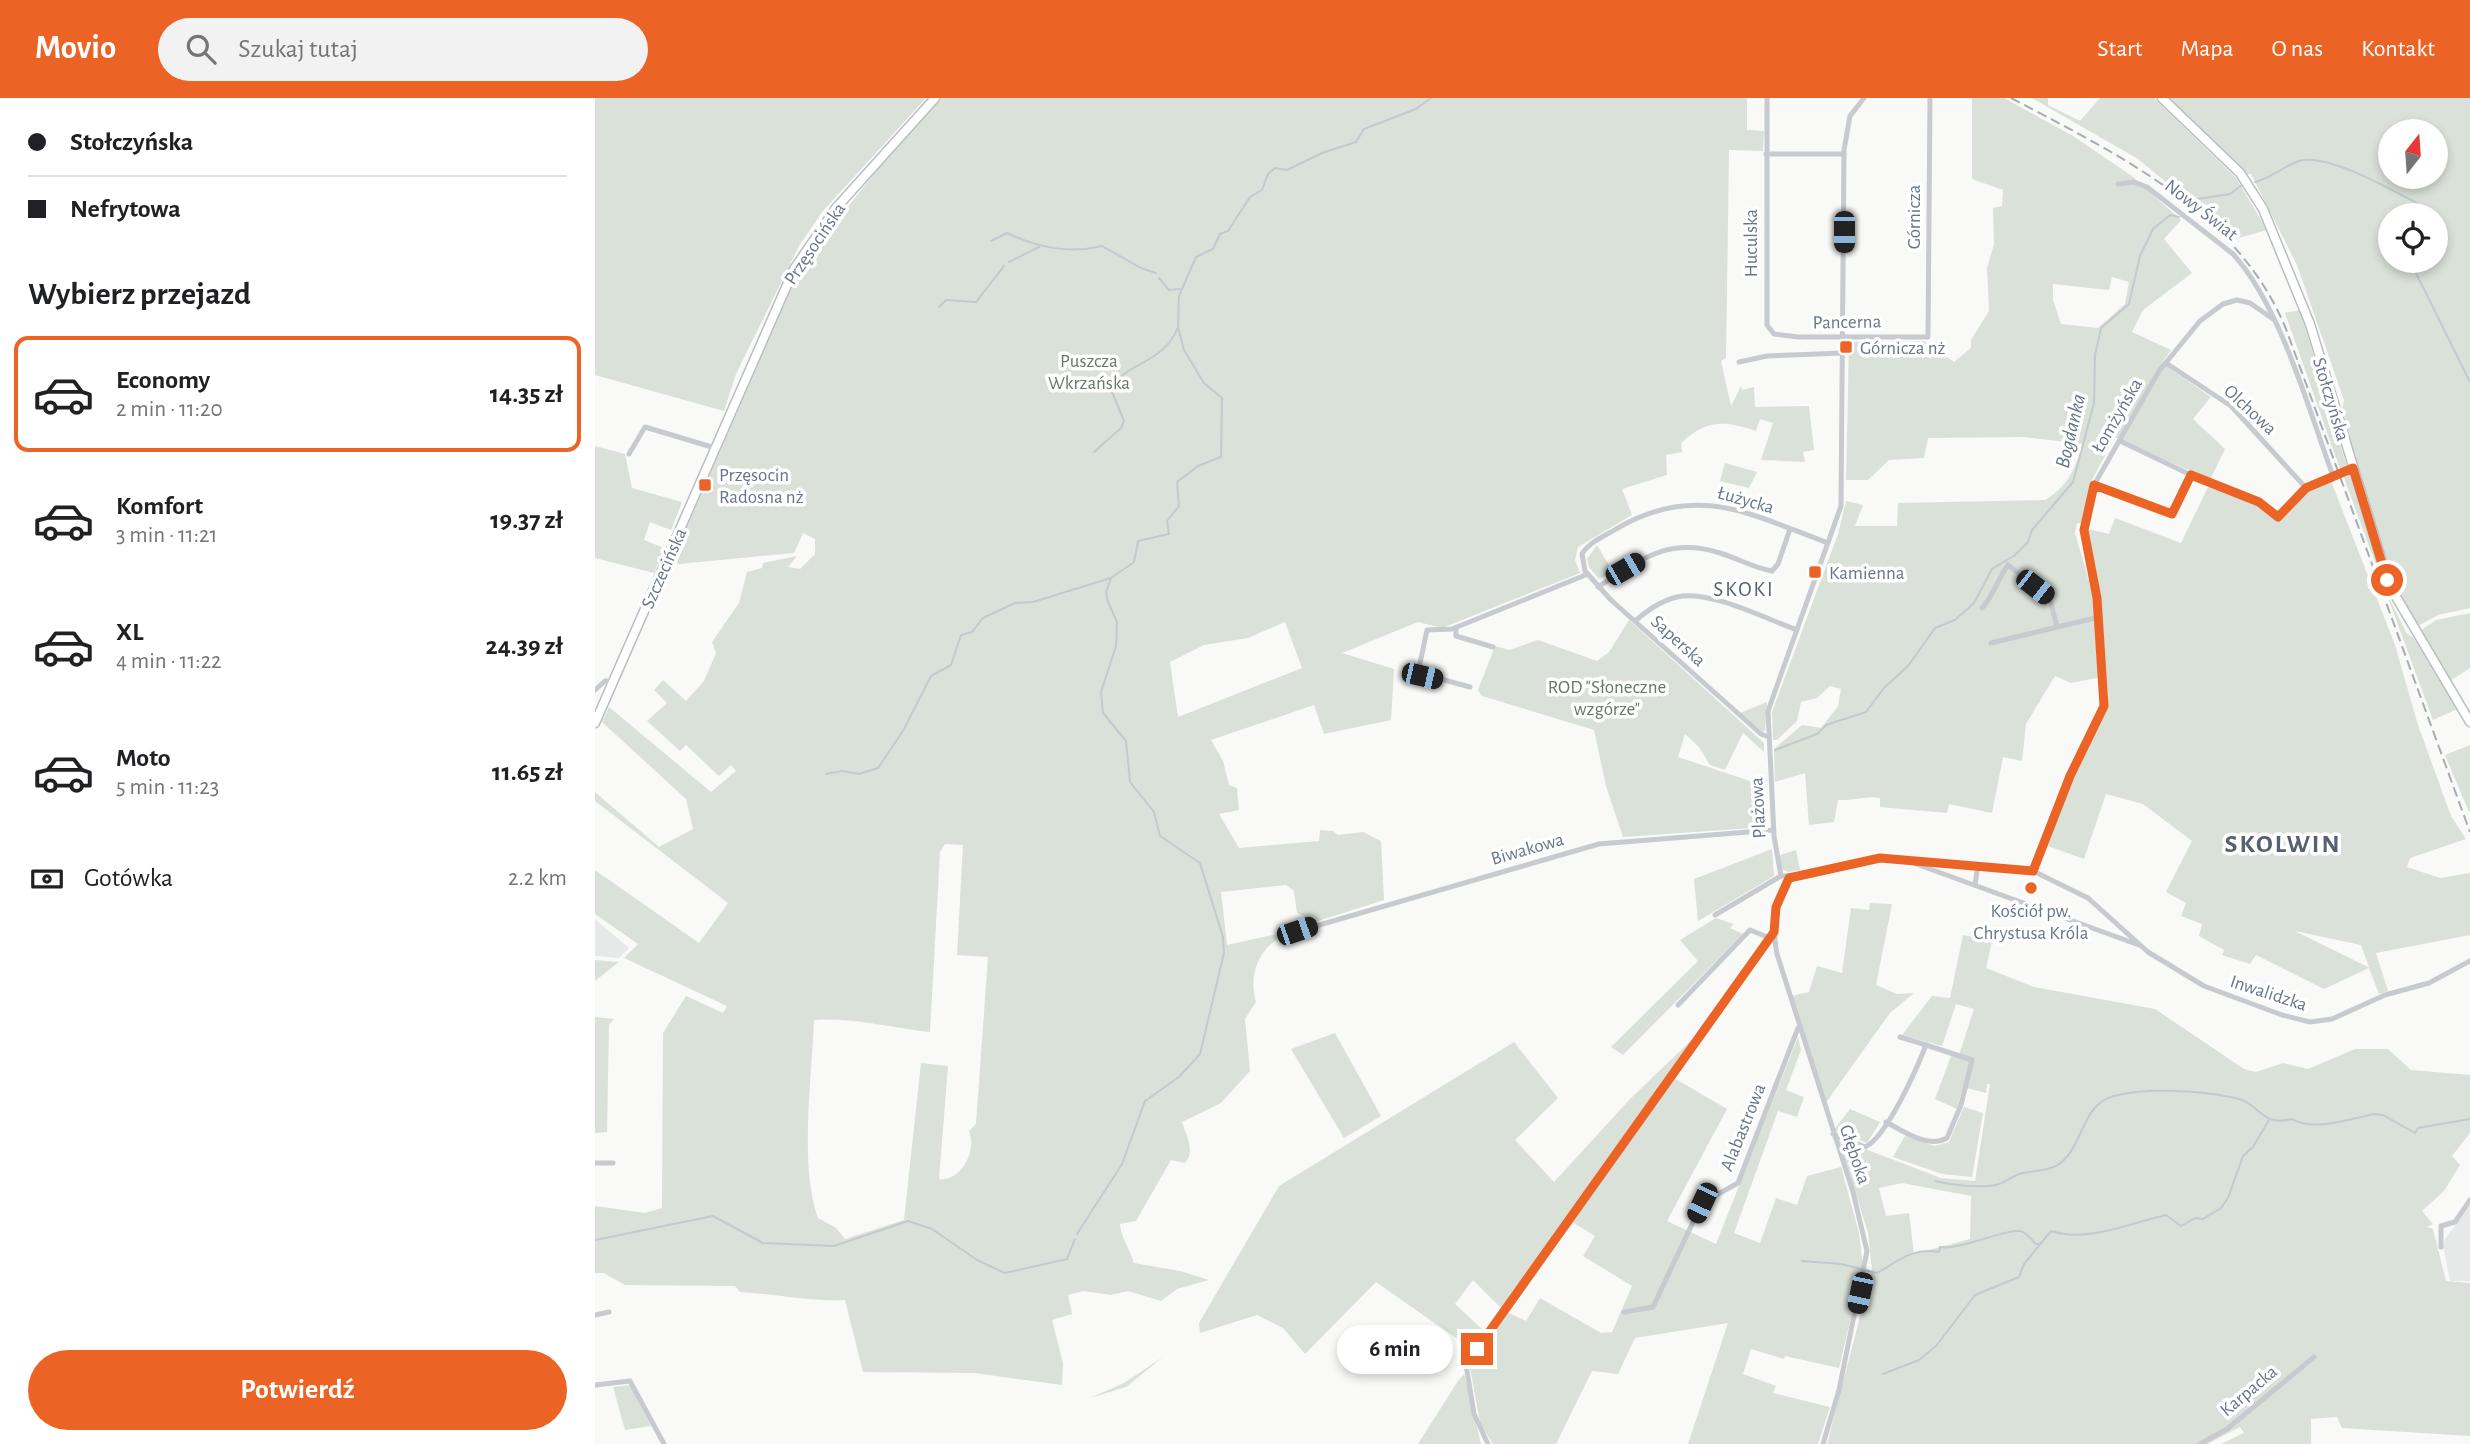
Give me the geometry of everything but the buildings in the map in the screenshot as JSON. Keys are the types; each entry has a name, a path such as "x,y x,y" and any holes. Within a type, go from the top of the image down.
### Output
{"street":[{"name":"Przęsocińska","path":"730,412 784,288 806,249 840,202 935,98"},
{"name":"Huculska","path":"1767,98 1765,267 1769,331"},
{"path":"1769,737 1769,708 1841,504 1844,154 1850,116 1864,98"},
{"name":"Górnicza","path":"1928,337 1930,98"},
{"name":"Stołczyńska","path":"2162,98 2240,173 2263,209 2301,298 2389,586 2470,722"},
{"path":"1766,154 1844,154"},
{"name":"Nowy Świat","path":"2118,184 2134,182 2147,187 2237,258 2273,319 2333,476"},
{"name":"Łomżyńska","path":"2033,871 2070,776 2104,706 2099,617 2084,530 2094,485 2166,363 2193,329 2215,309 2229,301 2250,303 2262,297"},
{"path":"2250,303 2273,319"},
{"name":"Pancerna","path":"1769,331 1784,337 1928,337"},
{"name":"Pancerna","path":"1739,362 1767,356 1843,353"},
{"name":"Olchowa","path":"2166,363 2231,406 2306,488"},
{"name":"Szczecińska","path":"595,723 730,412"},
{"path":"629,454 645,427 715,448"},
{"path":"2120,440 2191,475 2259,502 2278,517 2306,488 2353,468"},
{"path":"2094,485 2172,514 2191,475"},
{"name":"Łużycka","path":"1582,554 1592,544 1633,520 1654,510 1679,505 1715,505 1828,543"},
{"path":"1598,587 1655,552 1680,546 1709,550 1772,571 1778,564 1790,529"},
{"name":"Saperska","path":"1582,554 1582,566 1598,587 1761,734 1769,737"},
{"path":"1982,608 1993,596 1996,582 2008,565 2050,599 2057,627"},
{"path":"1470,687 1418,673 1427,630 1456,628 1588,574"},
{"path":"1635,621 1658,604 1675,597 1694,595 1797,630"},
{"path":"1991,643 2099,617"},
{"path":"1456,628 1456,636 1493,647"},
{"path":"595,690 605,681 613,681"},
{"name":"Plażowa","path":"1769,737 1773,830 1781,876"},
{"name":"Biwakowa","path":"1295,932 1599,844 1618,840 1773,830"},
{"name":"Inwalidzka","path":"1781,876 1789,878 1866,860 1898,859 2033,871 2078,891 2120,925 2143,948"},
{"name":"Inwalidzka","path":"1898,859 2113,935 2143,948 2209,988 2286,1017 2313,1022 2332,1019 2388,994 2428,983 2470,961"},
{"path":"1929,869 1930,862"},
{"path":"1975,885 1978,865"},
{"path":"1715,915 1781,876"},
{"name":"Głęboka","path":"1789,878 1776,907 1772,935 1798,1028 1853,1192 1867,1251 1839,1390 1823,1444"},
{"path":"2113,935 2120,925"},
{"path":"1488,1444 1474,1414 1466,1365 1772,935 1750,930 1678,1004"},
{"name":"Alabastrowa","path":"1624,1312 1653,1307 1702,1203 1738,1183 1798,1028"},
{"path":"1886,1122 1924,1139 1937,1142 1947,1138 1961,1105 1972,1060 1900,1037"},
{"path":"1833,1134 1865,1147 1870,1145 1910,1086 1926,1045"},
{"path":"595,1163 613,1163"},
{"path":"2441,1247 2441,1226 2455,1222 2470,1200"},
{"path":"595,1315 609,1312"},
{"name":"Karpacka","path":"2200,1444 2227,1429 2313,1357"},
{"path":"595,1385 630,1381 664,1444"}],"shaded area":[{"path":"595,919 629,948 619,958 595,956"},
{"path":"2470,1205 2470,1281 2450,1281 2443,1246 2445,1239"}],"green space":[{"path":"595,98 926,98 822,212 799,246 736,374 724,411 595,375"},
{"name":"Puszcza Wkrzańska","path":"941,98 1747,98 1747,130 1764,131 1763,151 1729,150 1726,358 1721,361 1731,406 1741,386 1742,390 1754,387 1755,407 1809,406 1814,450 1803,452 1805,462 1761,460 1773,423 1760,419 1756,431 1725,424 1707,426 1681,443 1682,452 1666,455 1667,475 1622,489 1632,515 1578,547 1575,560 1580,573 1442,628 1418,622 1342,653 1394,669 1391,720 1324,734 1314,705 1211,740 1223,761 1229,785 1237,788 1239,810 1219,814 1239,848 1319,841 1320,830 1333,831 1338,835 1363,832 1381,841 1384,900 1318,921 1297,913 1294,891 1286,885 1221,892 1227,945 1295,930 1283,935 1266,949 1256,968 1256,1002 1245,1019 1250,1071 1221,1103 1182,1122 1190,1154 1185,1163 1171,1160 1136,1221 1120,1224 1134,1263 1180,1271 1209,1280 1177,1289 1161,1301 1128,1291 1111,1295 1083,1291 1068,1295 1072,1314 1052,1320 1063,1363 1062,1385 974,1373 863,1372 845,1300 740,1292 735,1286 625,1285 604,1273 595,1273 595,1206 645,1213 662,1208 663,1033 686,996 723,1013 727,1006 624,958 638,944 595,914 595,870 699,943 728,903 595,801 595,792 659,847 693,829 686,799 602,722 609,707 711,792 736,771 731,765 719,776 686,745 680,751 647,721 667,703 654,690 663,680 686,701 704,681 716,653 712,642 739,603 747,572 762,568 763,563 797,556 788,567 800,569 815,554 815,539 803,533 794,553 679,564 672,561 791,289 828,232 877,170","holes":["1285,622 1302,668 1178,717 1170,662 1204,645 1248,638","945,844 963,845 957,955 988,957 976,1124 969,1131 969,1155 966,1163 955,1175 939,1179 948,1066 921,1063 904,1220 845,1239 836,1228 818,1218 812,1197 808,1148 814,1020 858,1021 930,1032 940,852"]},
{"path":"1972,98 2004,98 2073,136 2132,176 2181,220 2164,239 2192,273 2143,310 2132,332 2171,350 2162,363 2211,397 2193,419 2225,449 2210,480 2115,437 2113,440 2091,482 2081,523 2077,523 2075,533 2094,599 2101,677 2071,683 2055,676 2026,724 2022,761 2003,757 1992,813 1949,804 1947,813 1880,807 1880,798 1870,797 1838,800 1834,822 1809,825 1805,773 1775,782 1774,749 1802,725 1821,728 1838,706 1841,689 1830,686 1817,698 1801,702 1797,721 1777,740 1773,740 1772,712 1838,534 1846,501 1863,505 1855,526 1897,526 1898,503 2045,500 2060,489 2070,476 2083,444 2024,437 1928,438 1924,458 1889,460 1868,480 1846,480 1849,342 1924,341 1954,362 1971,348 1971,340 1989,311 1987,268 1994,244 1993,208 2002,206 2003,190 1972,179","holes":["2112,277 2129,282 2125,304 2098,328 2061,324 2053,300 2053,284 2109,290"]},
{"path":"2032,98 2048,98 2048,105 2080,121 2100,98 2154,98 2236,178 2267,230 2235,239 2138,159"},
{"path":"2167,98 2470,98 2470,608 2438,615 2418,626 2391,578 2341,414 2344,400 2297,265 2251,174 2247,174"},
{"path":"2300,310 2347,467 2340,469 2285,313"},
{"path":"595,446 625,454 632,488 682,502 671,530 650,522 644,540 664,548 654,573 595,558"},
{"path":"1725,463 1757,472 1749,488 1720,481"},
{"path":"2349,472 2387,594 2407,634 2413,637 2457,709 2433,720 2343,475"},
{"path":"2331,481 2395,645 2418,725 2451,816 2466,839 2410,858 2407,867 2440,878 2470,873 2470,935 2376,953 2388,991 2379,994 2369,968 2324,989 2256,955 2250,964 2222,955 2224,950 2199,936 2202,924 2181,916 2186,903 2166,892 2192,841 2143,804 2106,794 2084,859 2048,846 2069,785 2105,713 2108,698 2099,587 2088,529 2109,534 2115,518 2181,543 2209,485 2261,506 2278,519 2303,495","holes":["2295,931 2361,945 2369,967"]},
{"path":"1597,545 1613,572 1599,579 1589,567 1587,559"},
{"path":"2470,613 2470,668 2450,681 2420,631 2436,620"},
{"name":"ROD \"Słoneczne wzgórze\"","path":"1629,620 1764,743 1764,752 1743,733 1725,770 1710,765 1699,747 1685,734 1678,757 1765,786 1767,827 1623,837 1606,786 1594,730 1482,696 1478,690 1495,646 1509,650 1538,640 1597,661 1609,652"},
{"path":"1767,702 1765,731 1763,732 1740,713"},
{"path":"2470,745 2470,811 2469,812 2445,755"},
{"path":"1772,849 1774,876 1698,921 1694,879"},
{"path":"1796,850 1800,870 1788,872 1782,869 1780,855"},
{"path":"1870,903 1892,904 1876,985 1897,994 1914,993 1890,1013 1825,1104 1791,996 1809,992 1817,966 1842,973 1851,908 1869,910"},
{"path":"1716,918 1734,924 1730,928 1743,934 1623,1055 1611,1047 1698,961 1680,940"},
{"path":"1963,935 1992,941 1986,968 2034,987 2155,1009 2244,1069 2256,1072 2283,1063 2308,1069 2355,1049 2388,1049 2411,1070 2470,1075 2470,1133 2452,1156 2460,1165 2444,1191 2422,1211 2433,1224 2427,1227 2433,1229 2446,1281 2470,1283 2470,1436 2342,1428 2337,1417 2311,1419 2311,1444 2221,1444 2244,1433 2240,1427 2207,1444 1827,1444 1872,1270 1868,1233 1839,1139 1941,1178 1975,1181 1990,1084 1987,1084 1986,1093 1963,1087 1957,1109 1935,1099 1951,1056 1958,1058 1974,1009 1956,1004 1942,1046 1902,1035 1932,996 1950,998","holes":["1902,1183 1971,1196 1970,1239 1914,1254 1909,1213 1886,1216 1879,1188"]},
{"path":"595,960 619,962 595,981"},
{"path":"595,1017 614,1019 609,1025 607,1132 595,1133"},
{"path":"1704,1028 1502,1309 1473,1280 1455,1304 1483,1330 1484,1335 1473,1350 1376,1282 1305,1354 1283,1328 1257,1315 1200,1333 1199,1323 1279,1186 1514,1042 1558,1098 1515,1140 1554,1182 1630,1099"},
{"path":"1335,1033 1381,1116 1344,1138 1291,1049"},
{"path":"1798,1037 1801,1050 1786,1090 1804,1097 1797,1117 1778,1111 1734,1233 1760,1243 1776,1198 1797,1205 1807,1176 1841,1167 1859,1233 1863,1267 1839,1368 1785,1356 1784,1359 1751,1349 1743,1374 1776,1386 1773,1393 1830,1407 1818,1444 1688,1444 1728,1323 1635,1338 1618,1374 1592,1371 1556,1444 1493,1444 1480,1423 1470,1367 1507,1312 1526,1321 1540,1298 1601,1333 1612,1332 1632,1286 1583,1256 1595,1236 1572,1222 1674,1078 1727,1109 1667,1221 1716,1244"},
{"path":"1964,1107 1983,1113 1972,1177 1942,1174 1893,1157 1905,1136 1935,1146 1949,1142"},
{"path":"1850,1109 1880,1122 1867,1143 1834,1130"},
{"path":"1163,1357 1126,1387 1090,1398 1124,1383"},
{"path":"1464,1374 1481,1444 1418,1444 1458,1381"},
{"path":"630,1385 651,1426 625,1430 613,1387"}],"waterway":[{"path":"1077,1234 1122,1164 1145,1101 1179,1077 1200,1054 1224,953 1223,937 1200,863 1160,836 1154,812 1130,782 1126,741 1103,713 1101,692 1116,646 1117,622 1106,592 1111,578 1134,562 1138,541 1169,534 1167,521 1179,506 1177,482 1198,466 1221,457 1222,398 1204,383 1184,350 1178,327 1179,296 1196,257 1213,249 1220,234 1228,231 1250,197 1262,190 1268,174 1275,168 1287,170 1322,153 1356,142 1364,129 1416,109 1431,98"},
{"name":"Bogdanka","path":"2255,182 2299,161 2312,160 2345,168 2416,203"},
{"name":"Bogdanka","path":"2197,199 2230,194 2242,185"},
{"name":"Bogdanka","path":"1775,750 1817,734 1826,725 1866,712 1884,688 1908,666 1935,628 1955,620 1974,603 1992,569 2015,555 2028,542 2032,530 2073,482 2094,403 2095,355 2101,328 2129,304 2140,256 2153,229 2170,215 2179,217"},
{"path":"991,241 1007,233 1054,248 1102,246 1141,268 1156,273"},
{"path":"1009,262 1039,247"},
{"path":"939,307 946,300 976,302 1004,266"},
{"name":"Bogdanka","path":"2416,273 2470,382"},
{"path":"1159,278 1169,290 1180,289"},
{"path":"1094,452 1121,428 1124,421 1110,387 1127,372 1156,355 1171,340 1177,329"},
{"path":"826,774 842,771 859,774 878,768 903,731 931,676 951,665 961,635 972,632 983,618 1015,603 1033,602 1111,578"},
{"path":"1936,1181 1985,1186 1999,1184 2020,1174 2054,1167 2070,1153 2096,1107 2104,1100 2127,1093 2175,1091 2236,1098 2273,1120 2292,1119 2311,1124 2332,1123 2374,1114 2383,1115 2415,1133 2418,1128 2470,1119"},
{"path":"1883,1374 1919,1360 1936,1346 1975,1295 2019,1277 2024,1264 2051,1231 2079,1235 2094,1233 2166,1215 2181,1226 2195,1218 2203,1219 2221,1208 2228,1198 2243,1156 2253,1147 2269,1120"},
{"path":"595,1240 713,1216 763,1243 834,1246 908,1221 932,1229 977,1260 1005,1273 1067,1259 1075,1239"},
{"path":"1802,1261 1841,1264 1877,1273 1913,1253 1939,1252 1940,1247 1959,1246 2008,1232 2023,1232 2036,1244 2040,1244"}],"railway":[{"path":"2011,98 2092,141 2170,190 2206,219 2238,251 2265,287 2286,329 2470,832"}],"place":[{"name":"Górnicza nż","path":"1846,347"},
{"name":"Przęsocin Radosna nż","path":"705,485"},
{"name":"Kamienna","path":"1815,572"},
{"name":"Kościół pw. Chrystusa Króla","path":"2031,888"}],"district":[{"name":"SKOKI","path":"1744,589"},
{"name":"SKOLWIN","path":"2283,843"}],"route":[{"path":"1477,1349 1774,932 1776,907 1789,878 1880,858 2033,871 2078,757 2104,706 2105,687 2097,598 2084,537 2084,522 2094,485 2172,514 2191,475 2259,502 2278,517 2306,488 2353,468 2387,580"}]}
